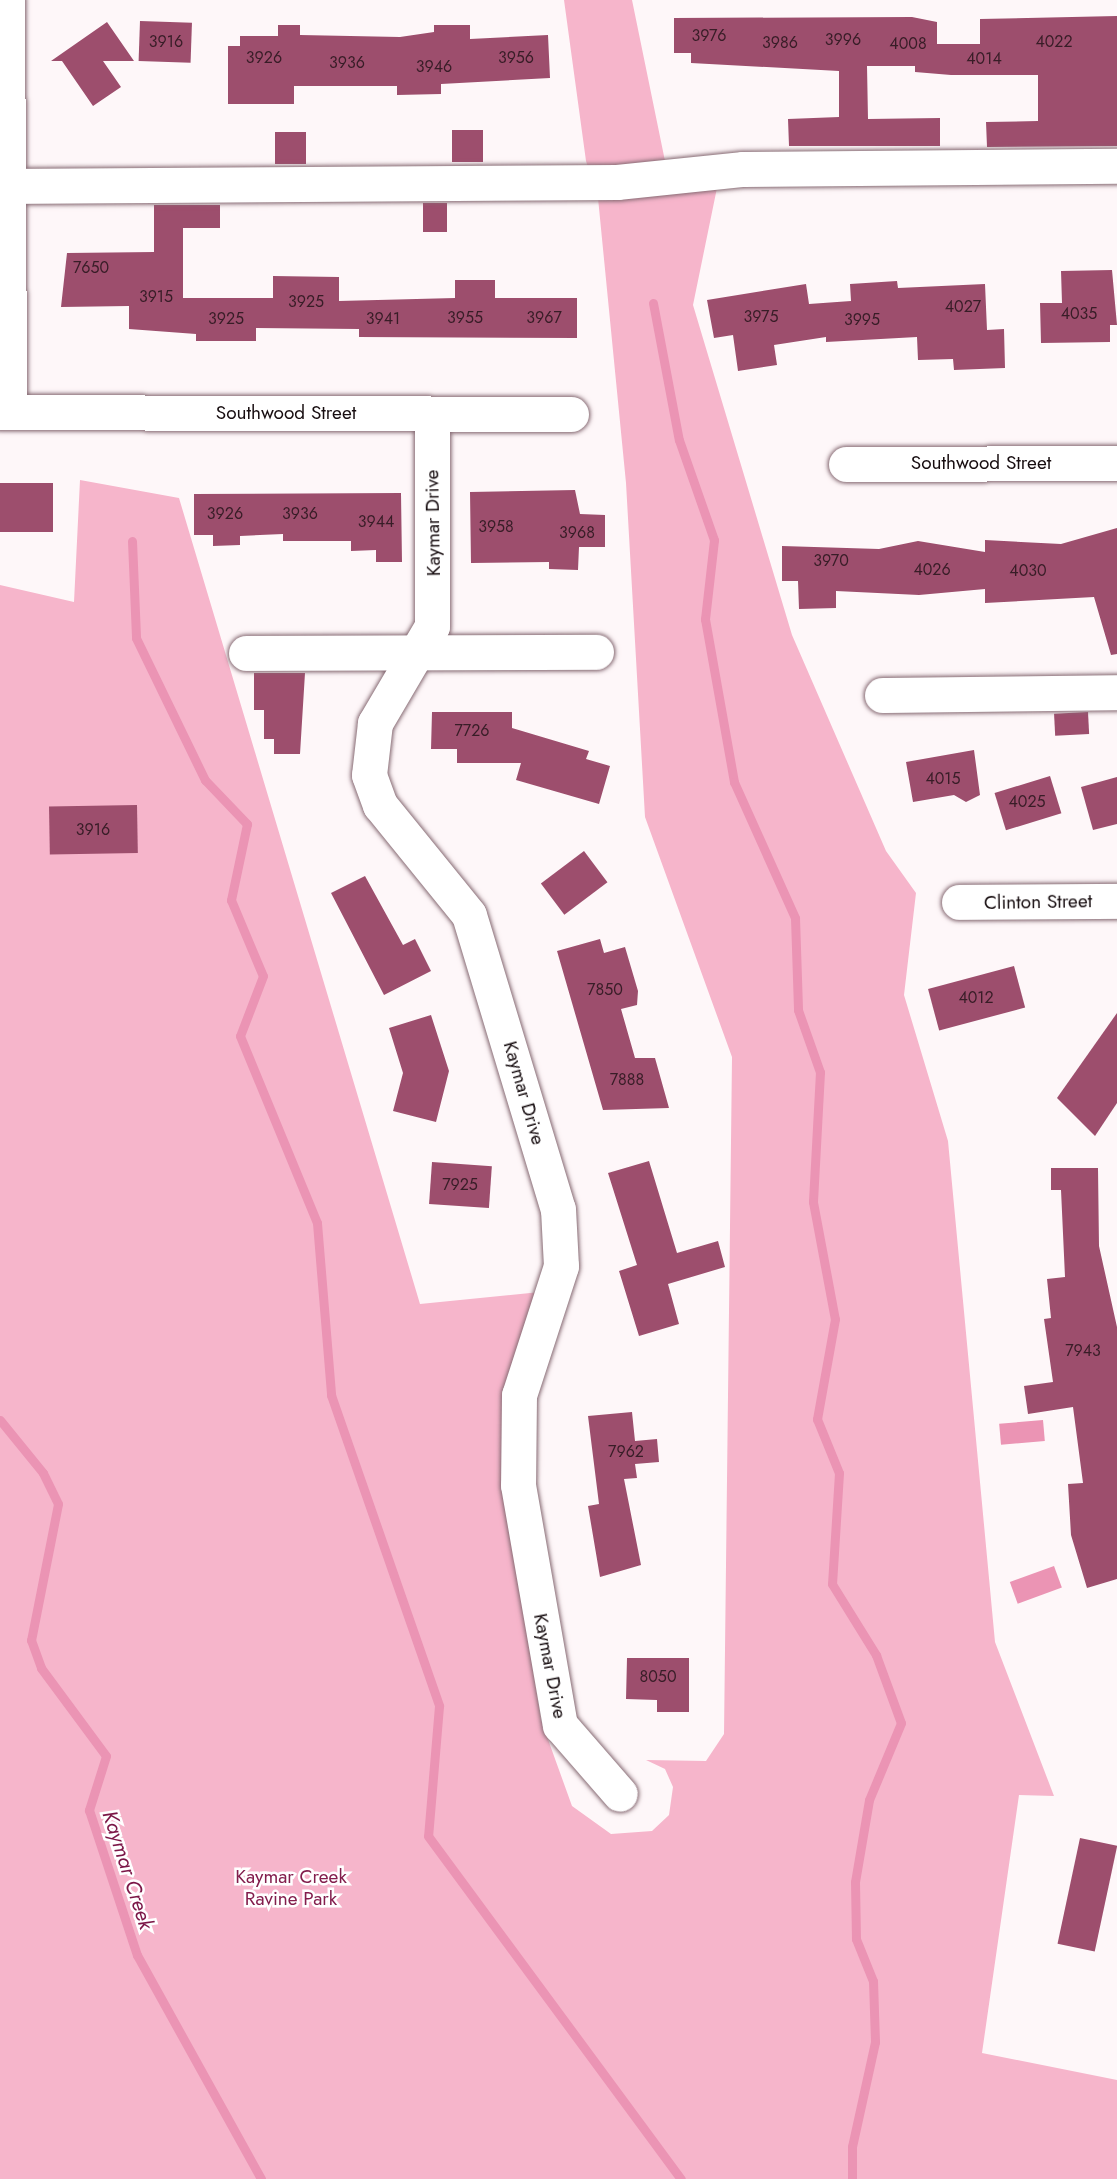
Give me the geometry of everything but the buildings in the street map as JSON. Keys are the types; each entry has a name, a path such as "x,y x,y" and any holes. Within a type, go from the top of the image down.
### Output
{"street":[{"path":"4,412 3,186 7,0"},
{"path":"3,186 617,182 743,169 1117,166"},
{"name":"Southwood Street","path":"4,412 571,414"},
{"name":"Kaymar Drive","path":"432,414 434,615 421,652 375,723 369,775 380,804 469,915 558,1209 561,1265 519,1395 518,1485 555,1711 568,1737 620,1794"},
{"name":"Southwood Street","path":"846,464 1117,463"},
{"path":"246,653 596,652"},
{"path":"882,695 1117,692"},
{"name":"Clinton Street","path":"959,902 1117,901"}],"green space":[{"name":"Kaymar Creek Ravine Park","path":"564,0 632,0 665,161 718,183 693,305 792,635 886,851 916,893 904,995 948,1141 995,1642 1054,1796 1019,1795 982,2053 1117,2080 1117,2179 0,2179 0,585 74,602 80,480 179,498 420,1304 540,1292 504,1488 541,1720 572,1806 611,1834 652,1831 669,1815 673,1787 665,1769 646,1760 706,1761 724,1734 732,1057 645,817 626,483 598,198 586,161"}],"shaded area":[{"path":"1043,1420 1045,1441 1001,1445 999,1424"},
{"path":"1054,1566 1062,1588 1018,1604 1010,1582"}],"waterway":[{"path":"653,303 679,440 714,540 705,619 734,782 795,918 798,1010 820,1072 813,1202 835,1319 817,1419 839,1473 832,1584 876,1655 901,1723 869,1800 855,1882 856,1939 873,1981 875,2042 852,2147 852,2179"},
{"path":"132,541 136,638 205,780 247,824 231,900 263,976 240,1036 317,1223 331,1395 439,1706 428,1836 681,2179"},
{"name":"Kaymar Creek","path":"0,1420 43,1473 58,1504 31,1640 41,1668 106,1756 89,1810 137,1955 261,2179"}]}
